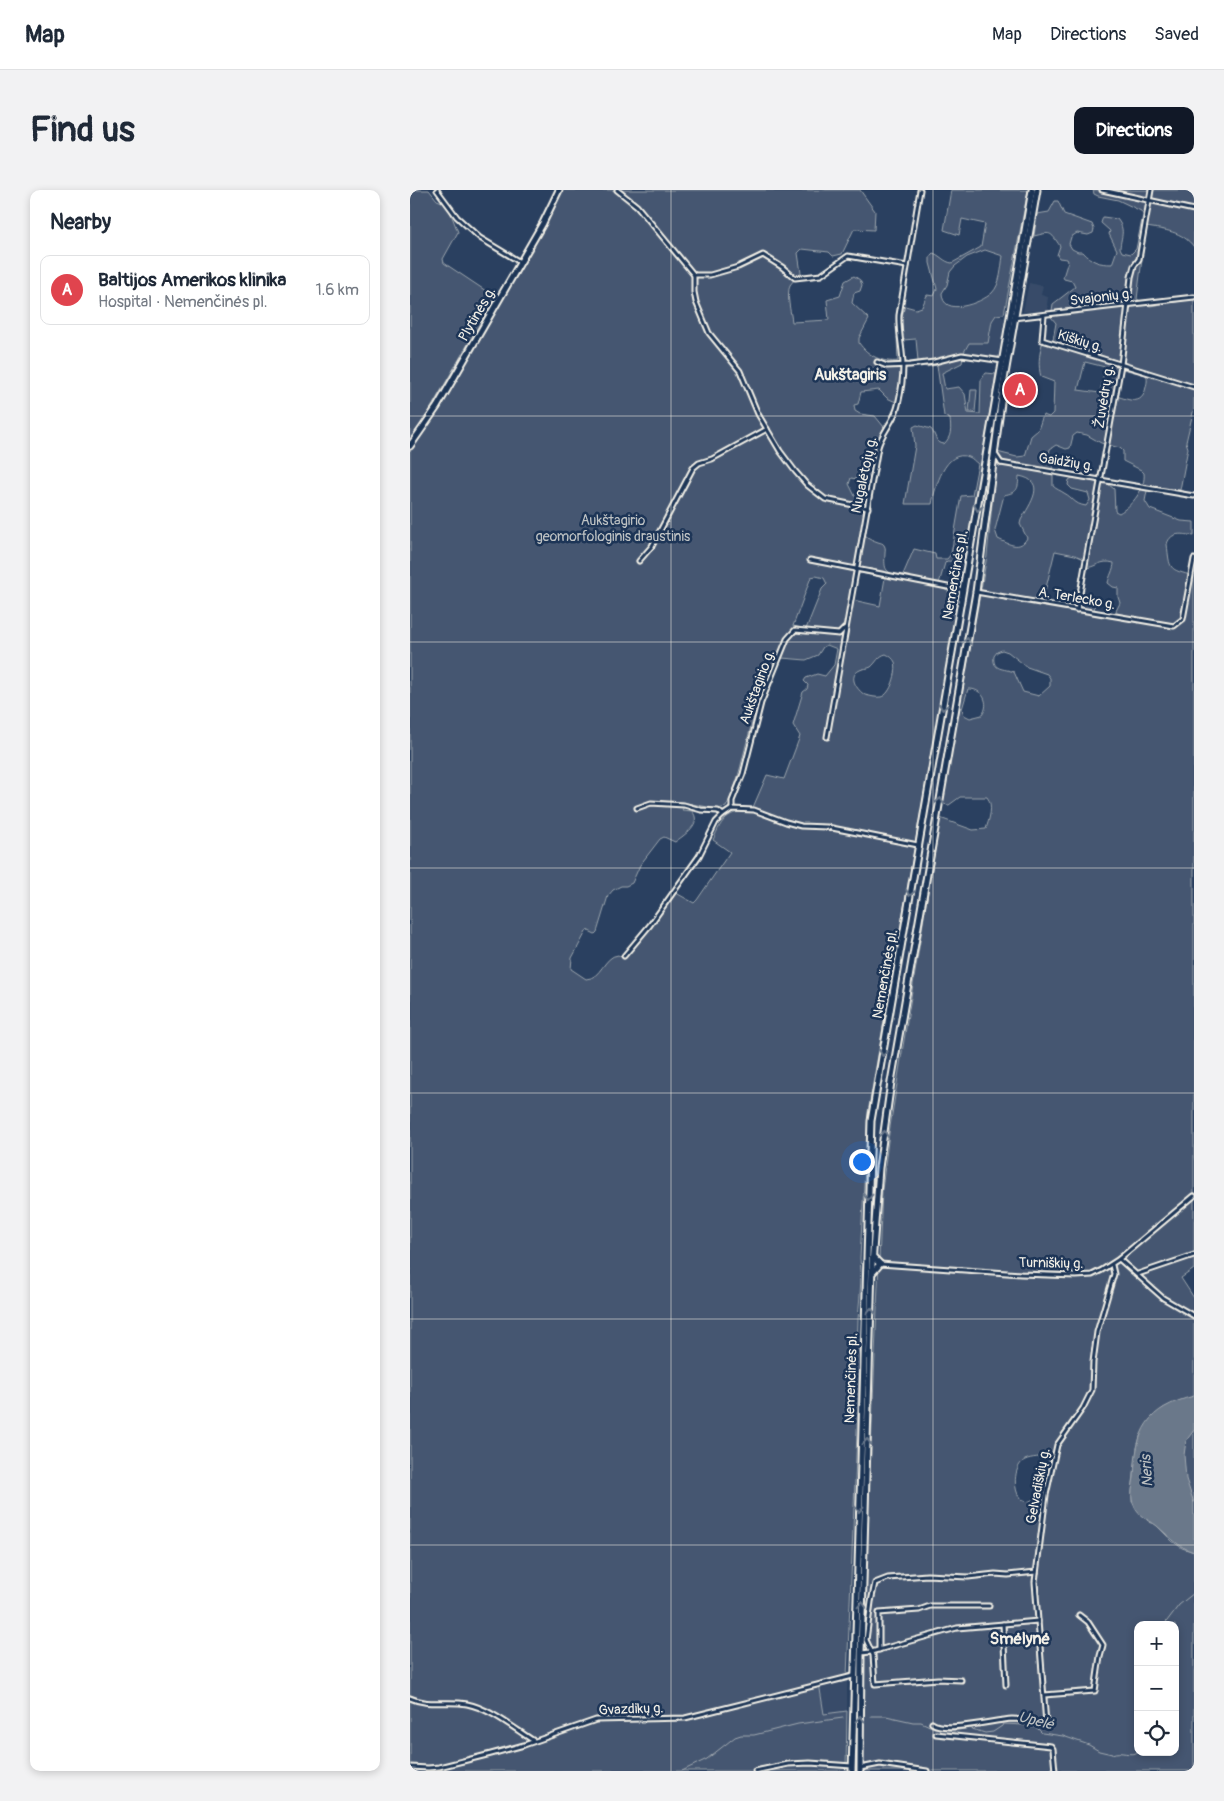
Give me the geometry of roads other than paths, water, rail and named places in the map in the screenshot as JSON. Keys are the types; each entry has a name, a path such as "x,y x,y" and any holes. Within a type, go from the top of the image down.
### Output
{"main road":[{"name":"Plytinės g.","path":"410,446 437,407 543,223 559,190"},
{"name":"Nemenčinės pl.","path":"852,1768 867,1338 883,1135 976,592 1004,380 1032,190"},
{"name":"Nemenčinės pl.","path":"860,1769 868,1217 872,1121 918,845 1003,361 1037,190"},
{"path":"964,590 976,592"},
{"path":"898,967 911,970"},
{"path":"868,1217 876,1217"},
{"path":"872,1273 880,1264 873,1256"}],"street":[{"path":"437,190 454,214 480,238 520,262"},
{"path":"617,190 637,206 694,275 696,302 706,327 716,344 740,372 758,414 780,451 807,485 825,499 868,508"},
{"name":"Nugalėtojų g.","path":"827,736 880,442 897,409 903,366 898,323 920,190"},
{"path":"1102,190 1194,210"},
{"name":"Žuvėdrų g.","path":"1077,610 1121,365 1131,277 1134,266 1139,259 1150,190"},
{"path":"694,275 710,275 738,267 763,255 795,278 821,274 848,256 907,266"},
{"name":"Svajonių g.","path":"1013,318 1194,297"},
{"name":"Kiškių g.","path":"1044,315 1042,340 1194,387"},
{"path":"877,362 887,366 903,366 962,356 1003,361"},
{"path":"639,561 652,546 693,468 699,463 712,459 767,429"},
{"path":"993,468 1002,463 995,454"},
{"name":"Gaidžių g.","path":"1002,463 1194,496"},
{"name":"A. Terlecko g.","path":"976,592 1174,626 1183,619 1194,559"},
{"path":"810,560 964,590"},
{"name":"Aukštagirio g.","path":"732,809 732,802 743,774 761,703 787,638 795,630 839,634 844,631 846,626"},
{"path":"637,808 650,803 684,805 702,810 718,811 723,815"},
{"path":"624,956 650,925 699,856 712,829 723,815 732,809 754,810 801,826 827,827 918,845"},
{"name":"Turniškių g.","path":"880,1264 1076,1276 1092,1275 1112,1265 1194,1196"},
{"path":"1138,1274 1194,1255"},
{"path":"1119,1259 1163,1298 1194,1316"},
{"name":"Gelvadiškių g.","path":"932,1723 936,1726 948,1727 1011,1719 1046,1724 1036,1572 1046,1495 1057,1445 1083,1408 1093,1387 1093,1362 1097,1332 1114,1274 1112,1265"},
{"path":"961,1680 946,1679 875,1684 874,1658 866,1640 875,1583 888,1578 927,1576 968,1577 994,1574 1008,1576 1036,1572"},
{"path":"879,1650 879,1613 920,1610 930,1606 989,1606"},
{"path":"1044,1695 1095,1691 1103,1645 1088,1622 1079,1615"},
{"path":"861,1654 957,1628 1038,1621"},
{"path":"1003,1624 1006,1685"},
{"name":"Gvazdikų g.","path":"410,1768 439,1767 524,1745 596,1720 685,1718 854,1676"},
{"path":"410,1698 430,1704 466,1704 482,1709 535,1741"},
{"path":"936,1734 1051,1746 1053,1749 1055,1771"},
{"path":"755,1771 788,1764 810,1763 852,1768"},
{"path":"860,1769 880,1764 927,1771"},
{"path":"867,1767 869,1771"}],"water":[{"name":"Neris","path":"1194,1396 1194,1430 1186,1441 1184,1455 1186,1479 1194,1503 1194,1552 1170,1538 1157,1526 1140,1515 1133,1503 1132,1493 1137,1446 1147,1423 1165,1407"}],"waterway":[{"name":"Upelė","path":"1167,1621 1179,1605 1194,1593"},
{"name":"Upelė","path":"871,1716 886,1716 921,1722 934,1728 954,1731 969,1728 985,1733 993,1732 1003,1724 1025,1725 1037,1728 1042,1733 1063,1736 1089,1745 1099,1751 1112,1754 1134,1753"},
{"name":"Upelė","path":"682,1771 707,1759 735,1737 741,1735 754,1735 798,1724 843,1718"}],"place":[{"name":"Baltijos Amerikos klinika","path":"1020,390"}],"district":[{"name":"Aukštagiris","path":"850,375"},
{"name":"Smėlynė","path":"1020,1639"}],"park label":[{"name":"Aukštagirio geomorfologinis draustinis","path":"613,528"}]}
